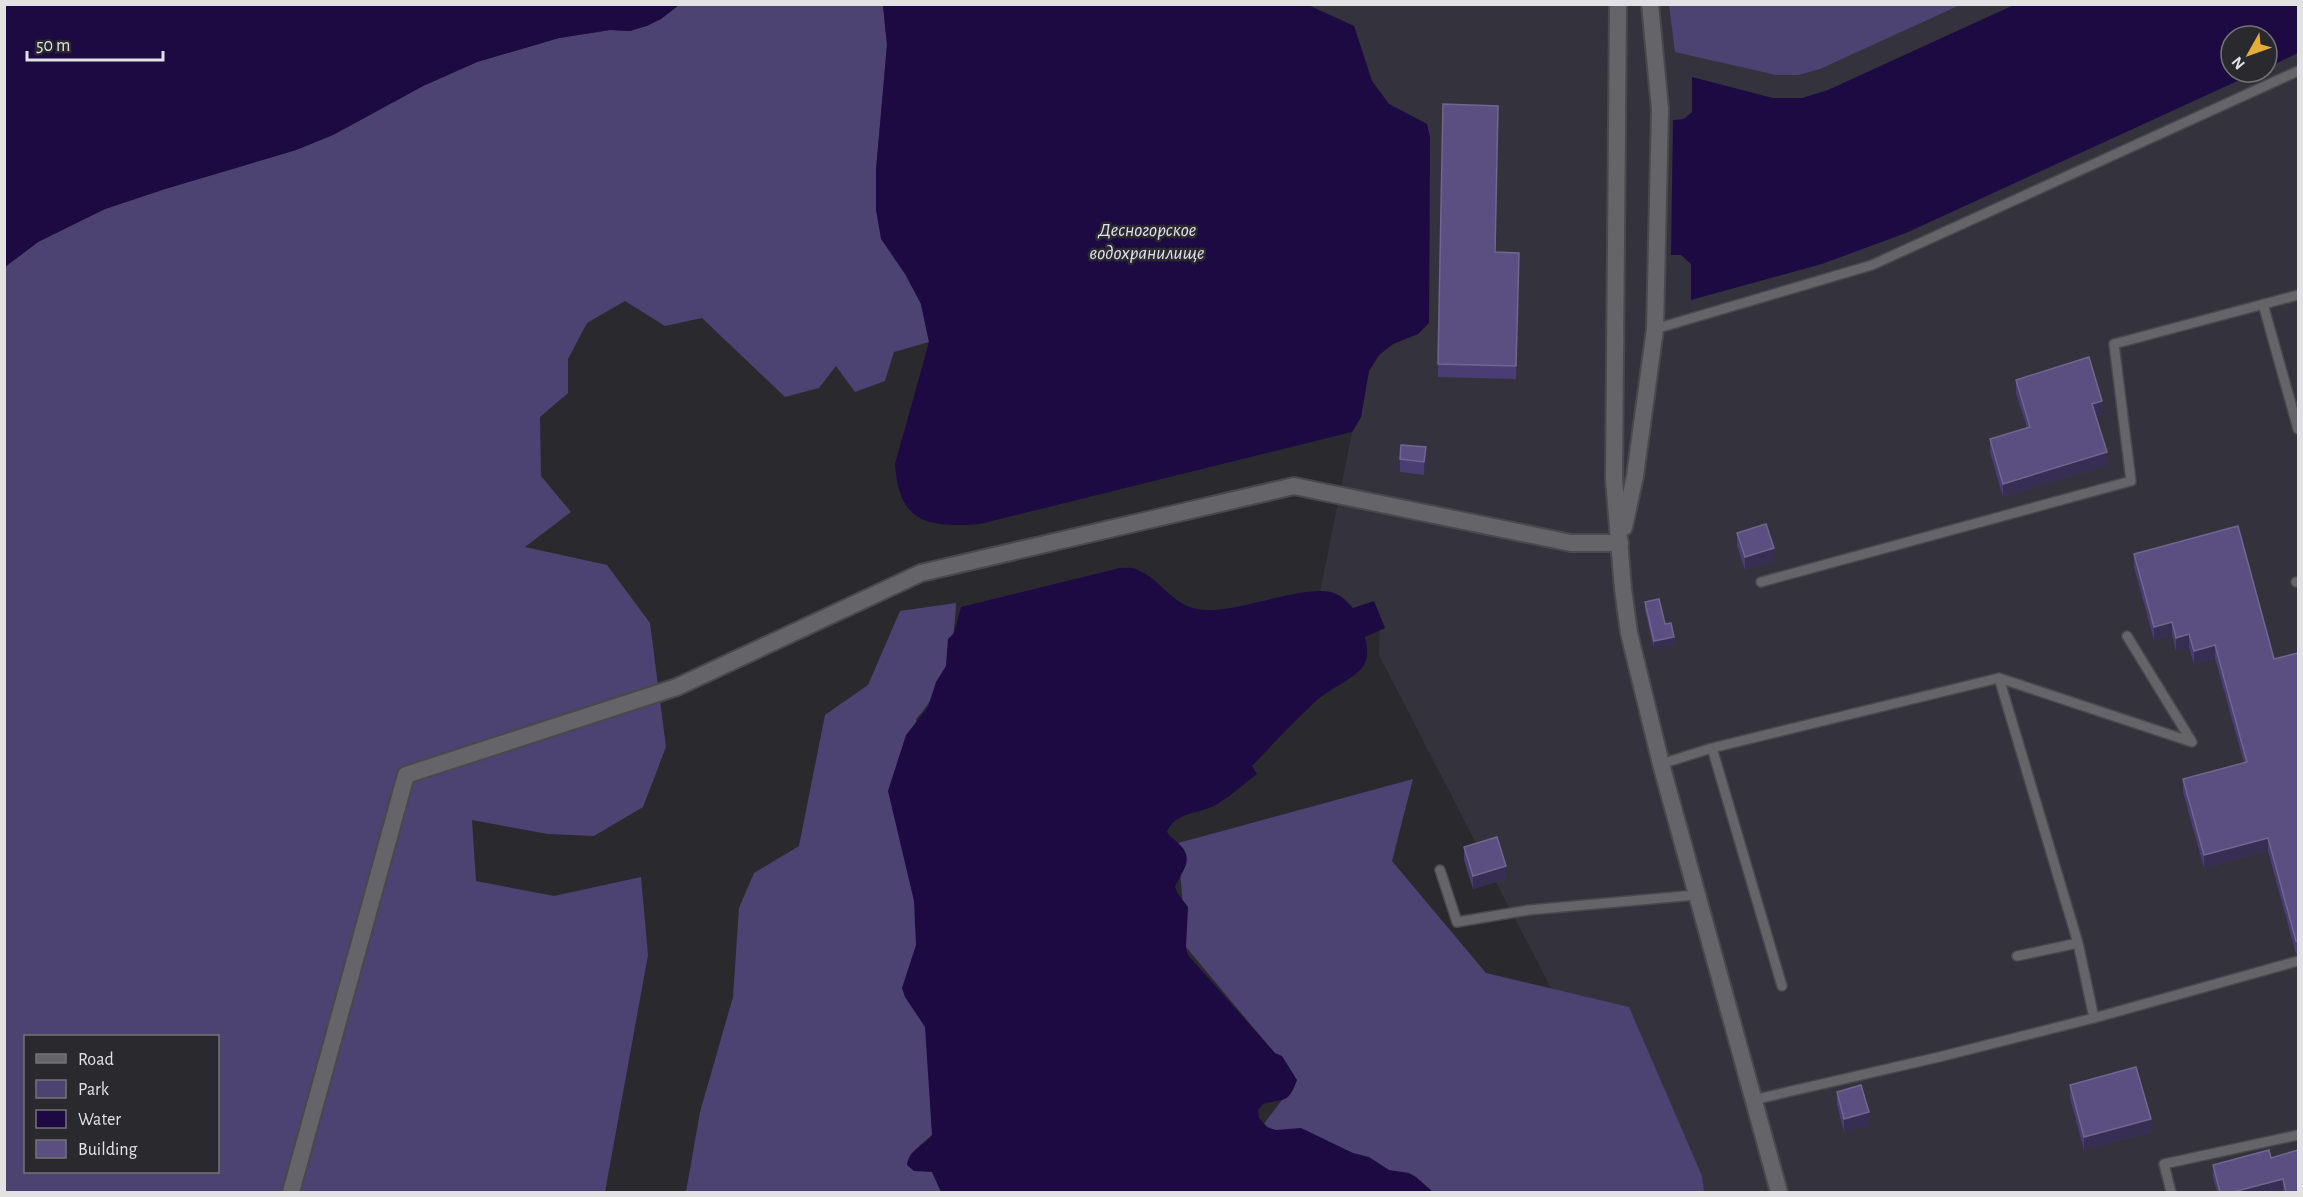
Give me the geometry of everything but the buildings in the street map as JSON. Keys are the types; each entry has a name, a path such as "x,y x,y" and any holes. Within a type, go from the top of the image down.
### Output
{"street":[{"path":"1618,4 1614,479 1623,590 1629,633 1661,764 1779,1192"},
{"path":"1620,543 1635,476 1655,329 1660,109 1650,4"},
{"path":"291,1192 406,775 677,687 921,573 1294,486 1571,543 1620,543"}],"lane":[{"path":"1655,329 1872,265 2298,71"},
{"path":"1761,582 2131,481 2114,344 2298,295"},
{"path":"2263,304 2298,429"},
{"path":"1661,764 1712,748 1999,678 2192,742 2127,636"},
{"path":"1999,678 2078,943 2094,1018"},
{"path":"1712,748 1782,986"},
{"path":"1440,870 1457,921 1529,910 1696,895"},
{"path":"2017,956 2078,943"},
{"path":"1754,1100 2094,1018 2298,962"},
{"path":"2171,1192 2164,1164 2298,1135"}],"shaded area":[{"path":"1306,5 2298,5 2298,1192 1656,1192 1379,655 1380,631 1319,597 1352,433 1361,417 1369,371 1379,355 1393,344 1418,334 1429,322 1430,137 1427,124 1389,104 1372,81 1354,26"}],"green space":[{"path":"1669,4 1960,5 1820,69 1798,75 1776,75 1675,52"},
{"path":"679,5 883,5 887,45 876,170 876,210 921,304 929,342 894,352 885,381 855,392 836,366 819,388 785,397 702,318 665,326 625,301 587,323 568,359 568,393 540,417 541,476 571,512 525,547 607,565 650,623 666,747 643,807 594,836 548,834 472,820 476,881 554,896 641,877 648,955 605,1192 5,1192 5,267 38,242 105,209 296,150 333,135 423,86 477,62 559,38 610,30 630,31 661,19"},
{"path":"956,603 947,665 935,693 916,719 946,1037 932,1135 919,1146 937,1179 941,1192 686,1192 700,1112 733,997 739,908 754,873 799,846 825,715 868,685 900,611"},
{"path":"1413,779 1392,861 1486,973 1629,1007 1702,1176 1704,1192 1421,1192 1263,1125 1297,1080 1186,947 1178,843"}],"water":[{"path":"5,4 679,5 661,19 630,31 610,30 559,38 477,62 423,86 333,135 296,150 105,209 38,242 5,267"},
{"name":"Десногорское водохранилище","path":"1306,4 1354,26 1372,81 1389,104 1427,124 1430,137 1429,323 1418,334 1393,344 1379,355 1369,371 1361,417 1352,432 980,524 945,525 919,518 910,510 898,484 895,464 929,342 921,304 905,274 881,239 876,210 876,170 887,45 883,5"},
{"path":"2016,4 2298,5 2298,53 2279,62 2279,24 2219,24 2219,84 2231,84 1906,233 1822,264 1691,300 1691,264 1681,255 1671,255 1673,120 1684,119 1692,112 1692,77 1773,98 1802,98 1828,90"},
{"path":"1120,568 1138,570 1179,602 1199,609 1227,609 1319,591 1338,595 1353,608 1374,601 1385,628 1365,637 1367,657 1362,668 1317,700 1292,724 1252,766 1257,774 1212,807 1176,820 1167,832 1185,851 1187,857 1185,867 1175,887 1188,907 1186,947 1188,955 1275,1053 1282,1056 1297,1080 1288,1097 1263,1104 1258,1110 1259,1118 1268,1128 1276,1130 1301,1128 1353,1153 1369,1157 1389,1170 1409,1173 1433,1192 941,1192 932,1172 914,1171 907,1165 910,1155 932,1135 925,1027 905,997 902,988 916,945 914,901 888,791 906,735 928,707 936,682 946,666 948,639 954,633 961,607"}]}
